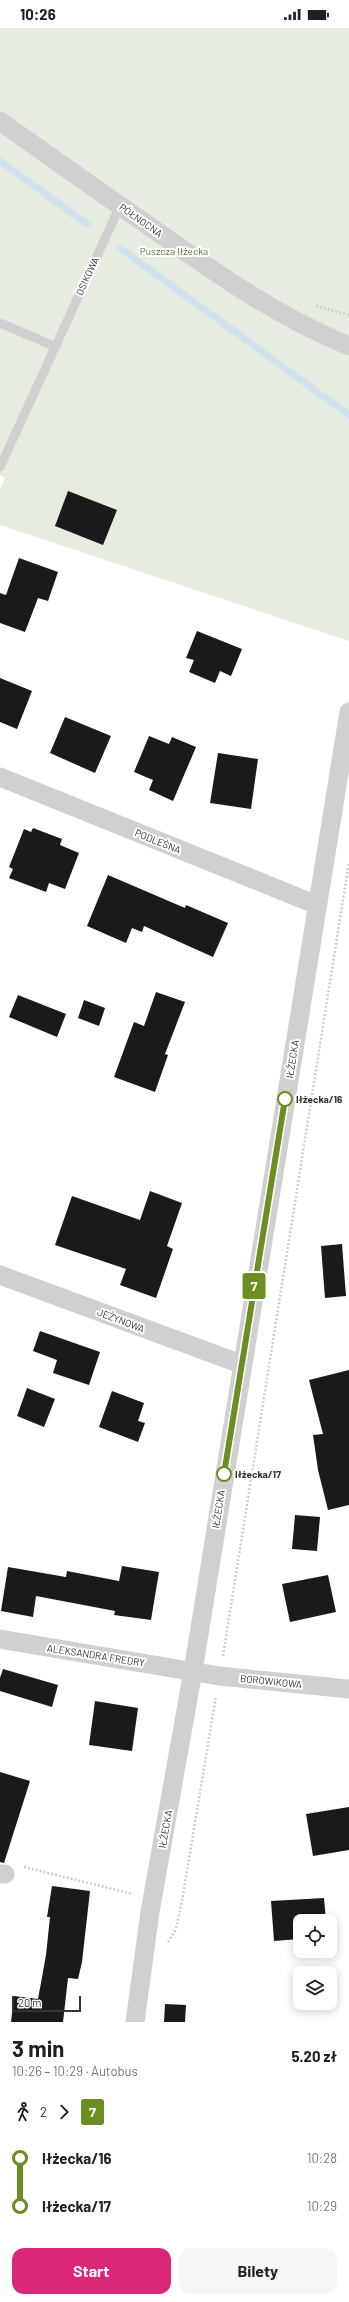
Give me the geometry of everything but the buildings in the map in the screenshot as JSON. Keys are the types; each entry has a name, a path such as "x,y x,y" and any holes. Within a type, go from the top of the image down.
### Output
{"street":[{"name":"PÓŁNOCNA","path":"0,121 220,276 273,310 315,332 349,346"},
{"name":"IŁŻECKA","path":"135,2022 150,1912 193,1671 242,1364 349,718"},
{"name":"PODLEŚNA","path":"0,777 317,906"},
{"name":"JEŻYNOWA","path":"0,1275 242,1364"},
{"name":"ALEKSANDRA FREDRY","path":"0,1639 193,1671"},
{"name":"BOROWIKOWA","path":"193,1671 220,1676 349,1688"}],"lane":[{"name":"OSIKOWA","path":"0,467 54,346 120,206"},
{"path":"0,323 54,346"}],"path":[{"path":"166,1947 176,1928 182,1902 220,1676 349,862"},
{"path":"2,1874 26,1866 134,1894"}],"green space":[{"name":"Puszcza Iłżecka","path":"0,28 349,28 349,641 0,525 0,489 5,478 0,475"}],"waterway":[{"path":"0,161 87,224"},
{"path":"120,248 349,415"}],"bus line":[{"name":"7","path":"224,1474 285,1099"}],"place":[{"name":"Iłżecka/16","path":"285,1099"},
{"name":"Iłżecka/17","path":"224,1474"}]}
